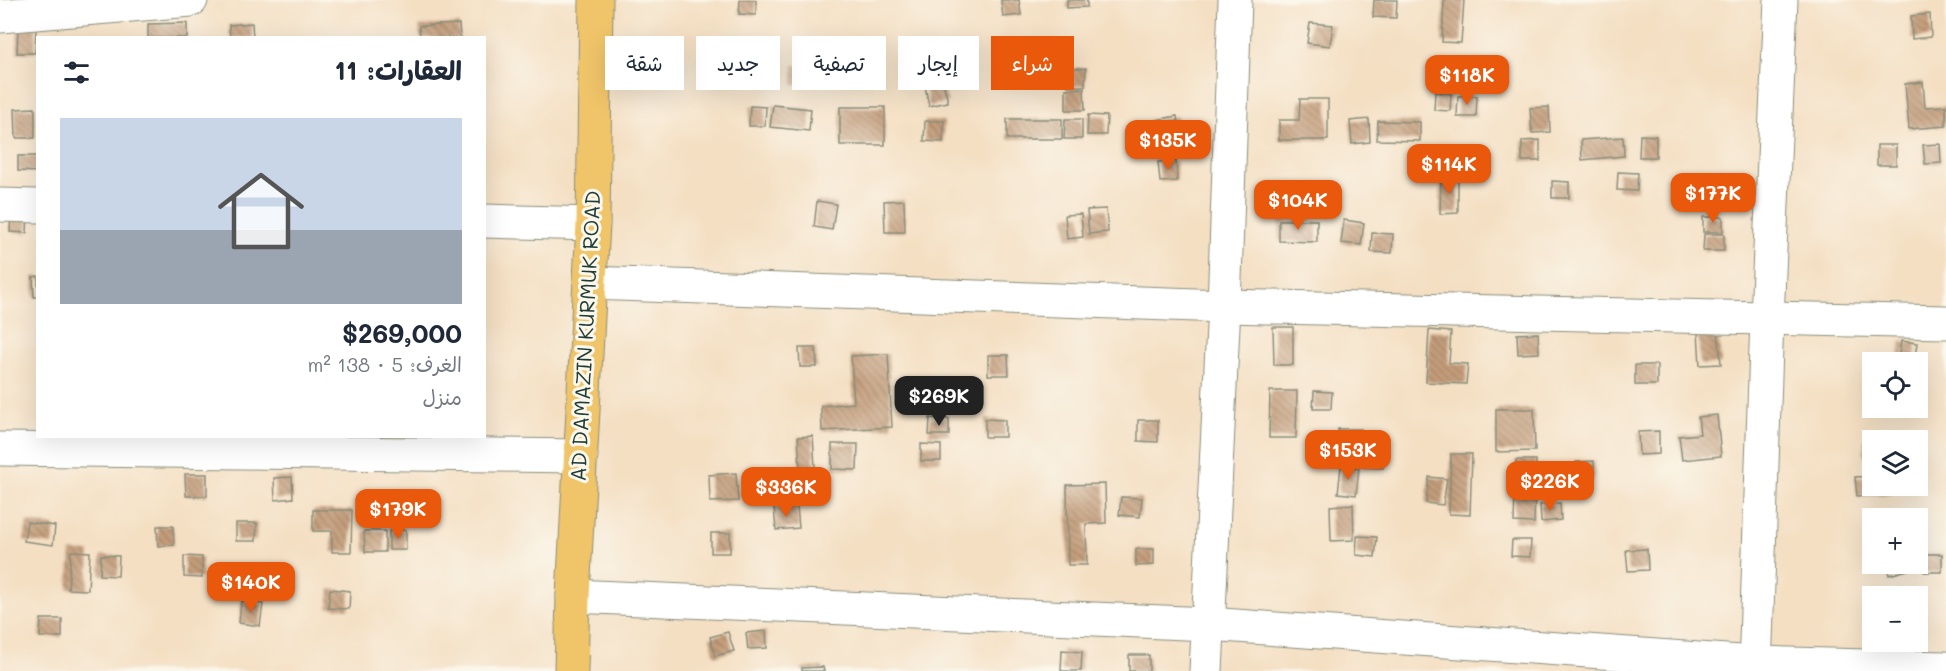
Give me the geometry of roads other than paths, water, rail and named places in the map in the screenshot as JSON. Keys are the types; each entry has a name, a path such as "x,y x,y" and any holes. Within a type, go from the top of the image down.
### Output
{"highway":[{"name":"AD DAMAZIN KURMUK ROAD","path":"571,671 593,224 596,0"}],"street":[{"path":"0,16 191,0"},
{"path":"1206,671 1224,306 1234,0"},
{"path":"1755,667 1781,0"},
{"path":"0,205 36,206"},
{"path":"486,220 593,224"},
{"path":"590,284 1224,306 1946,322"},
{"path":"0,449 580,456"},
{"path":"573,596 1208,624 1755,667 1946,668"}]}
